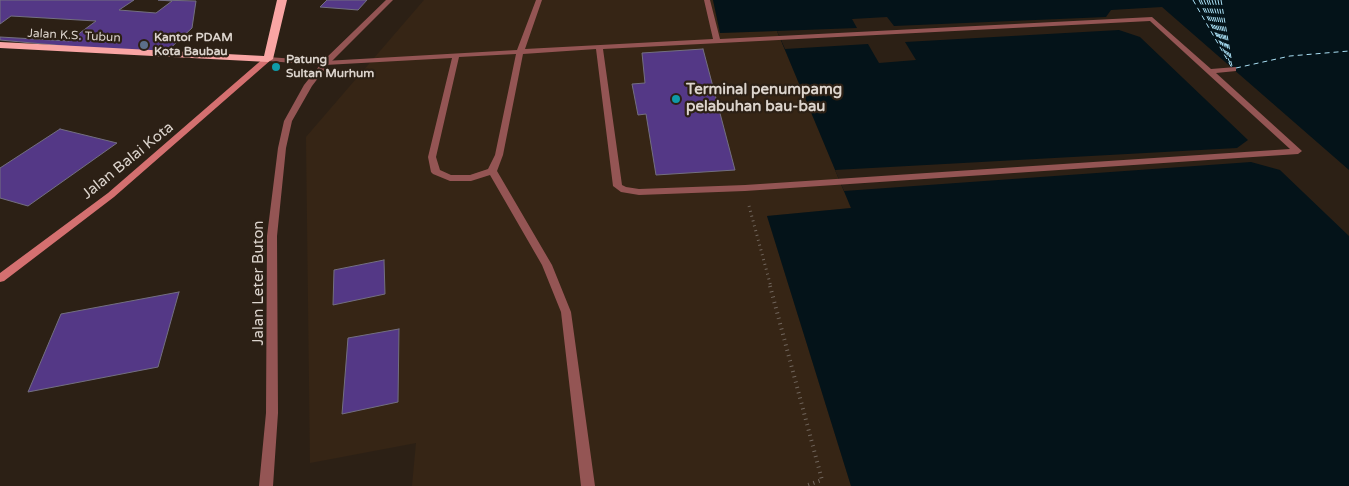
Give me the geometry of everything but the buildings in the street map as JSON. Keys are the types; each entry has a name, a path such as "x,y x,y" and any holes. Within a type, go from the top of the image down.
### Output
{"highway":[{"path":"268,59 282,0"},
{"name":"Jalan K.S. Tubun","path":"0,44 268,59"}],"main road":[{"name":"Jalan Balai Kota","path":"0,278 111,195 268,59"}],"street":[{"name":"Jalan Leter Buton","path":"266,486 272,413 272,236 282,148 288,121 308,85 325,63 390,0"},
{"path":"456,55 432,157 436,172 450,178 471,178 492,171 499,154 520,52 539,0"},
{"path":"707,0 717,42"},
{"name":"Jalan K.S. Tubun","path":"268,59 325,63 1152,19 1298,151 745,188"},
{"path":"599,48 618,186 624,190 638,192 745,188"},
{"path":"1209,71 1233,69"},
{"path":"492,171 547,265 566,312 588,486"}],"path":[{"path":"745,188 822,480 805,486"}],"shaded area":[{"path":"424,0 713,0 720,33 777,31 851,208 767,216 851,486 412,486 416,443 310,463 306,137"},
{"path":"713,0 1349,0 1349,486 851,486 767,216 851,208 777,31 720,33"}],"pier":[{"path":"1162,7 1349,170 1349,236 1280,170 1251,162 844,191 835,170 1237,148 1248,140 1140,37 1119,30 905,42 916,60 879,63 868,44 785,49 777,31 857,28 852,19 887,17 894,26 1106,17 1111,10"}],"ferry route":[{"path":"1193,0 1232,68"},
{"path":"1199,0 1227,57"},
{"path":"1201,0 1221,43"},
{"path":"1204,0 1230,63"},
{"path":"1207,0 1223,45"},
{"path":"1209,0 1229,58"},
{"path":"1212,0 1226,46"},
{"path":"1215,0 1232,66"},
{"path":"1218,0 1228,48"},
{"path":"1221,0 1231,58"},
{"path":"1236,68 1290,56 1349,51"}],"place":[{"name":"Kantor PDAM Kota Baubau","path":"144,45"},
{"name":"Patung Sultan Murhum","path":"276,67"},
{"name":"Terminal penumpamg pelabuhan bau-bau","path":"676,99"}]}
